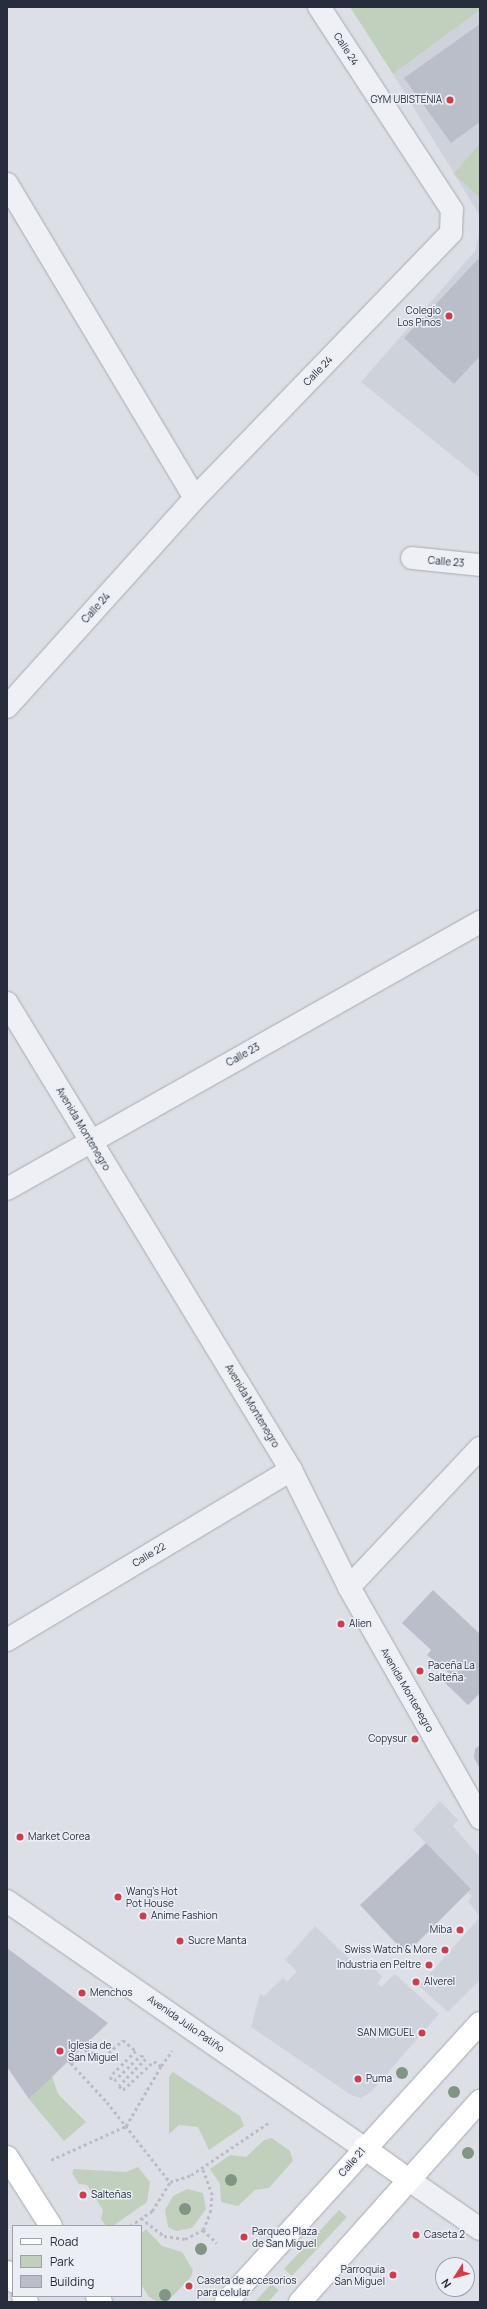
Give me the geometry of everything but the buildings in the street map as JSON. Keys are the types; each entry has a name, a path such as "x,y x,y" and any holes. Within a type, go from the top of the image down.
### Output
{"main road":[{"name":"Calle 21","path":"226,2302 364,2148 480,2024"},
{"path":"300,2302 480,2101"},
{"path":"364,2148 409,2180"},
{"path":"7,2157 50,2225"}],"street":[{"name":"Calle 24","path":"7,707 195,498 451,233 452,210 319,7"},
{"path":"7,184 195,498"},
{"name":"Calle 23","path":"412,558 480,565"},
{"name":"Calle 23","path":"7,1189 480,922"},
{"name":"Avenida Montenegro","path":"7,1003 291,1470 349,1587 480,1818"},
{"path":"349,1587 480,1448"},
{"name":"Calle 22","path":"7,1640 291,1470"},
{"name":"Avenida Julio Patiño","path":"7,1901 364,2148"},
{"path":"409,2180 480,2229"}],"path":[{"path":"161,2066 154,2060 123,2090 119,2086 146,2059 141,2055 114,2081 110,2077 136,2051 123,2040 104,2057 86,2050 70,2062 126,2126 170,2182"},
{"path":"51,2160 126,2126 161,2066 174,2048"},
{"path":"131,2225 152,2211 170,2182 202,2168 268,2123"},
{"path":"141,2218 164,2236 185,2239 202,2230 210,2213 212,2195 202,2168"},
{"path":"202,2230 218,2243"}],"shaded area":[{"path":"480,10 480,216 393,74"},
{"name":"Colegio Los Pinos","path":"480,230 480,478 361,382 475,251"},
{"path":"440,1801 458,1820 453,1826 480,1857 480,1917 468,1901 472,1896 468,1893 471,1889 413,1830"},
{"path":"480,1917 480,1980 448,2012 419,1986"},
{"path":"315,1926 358,1967 366,1959 382,1977 378,1983 381,1987 395,1974 439,2014 371,2092 361,2098 351,2095 251,2027 260,1994 264,1996 283,1978 287,1982 297,1971 285,1960"}],"green space":[{"path":"350,7 480,7 480,10 393,74"},
{"path":"480,143 480,198 454,174"},
{"path":"173,2072 240,2116 244,2126 209,2150 198,2127 179,2125 169,2134 169,2077"},
{"path":"52,2076 58,2094 86,2122 64,2141 29,2099"},
{"path":"272,2138 290,2151 293,2161 269,2188 255,2190 238,2206 221,2202 220,2184 210,2169 230,2155 246,2157 264,2140"},
{"path":"138,2167 150,2182 147,2202 114,2225 105,2225 101,2219 103,2210 87,2185 79,2184 72,2173 74,2169 126,2172"},
{"path":"187,2189 203,2193 206,2209 192,2228 176,2231 168,2227 165,2210 173,2196"},
{"path":"339,2210 347,2217 292,2276 284,2269"},
{"path":"146,2229 162,2246 182,2252 193,2270 191,2277 168,2301 158,2302 149,2297 142,2286 142,2233"},
{"path":"271,2284 279,2290 268,2302 255,2302"}],"place":[{"name":"GYM UBISTENIA","path":"450,100"},
{"name":"Colegio Los Pinos","path":"449,316"},
{"name":"Alien","path":"341,1624"},
{"name":"Paceña La Salteña","path":"420,1671"},
{"name":"Copysur","path":"415,1739"},
{"name":"Market Corea","path":"20,1837"},
{"name":"Wang's Hot Pot House","path":"118,1897"},
{"name":"Anime Fashion","path":"143,1916"},
{"name":"Miba","path":"460,1930"},
{"name":"Sucre Manta","path":"180,1941"},
{"name":"Swiss Watch & More","path":"445,1950"},
{"name":"Industria en Peltre","path":"429,1965"},
{"name":"Alverel","path":"416,1982"},
{"name":"Menchos","path":"82,1993"},
{"name":"SAN MIGUEL","path":"422,2033"},
{"name":"Iglesia de San Miguel","path":"60,2051"},
{"name":"Puma","path":"358,2079"},
{"name":"Salteñas","path":"83,2195"},
{"name":"Caseta 2","path":"416,2235"},
{"name":"Parqueo Plaza de San Miguel","path":"244,2237"},
{"name":"Parroquia San Miguel","path":"393,2275"},
{"name":"Caseta de accesorios para celular","path":"189,2286"}]}
